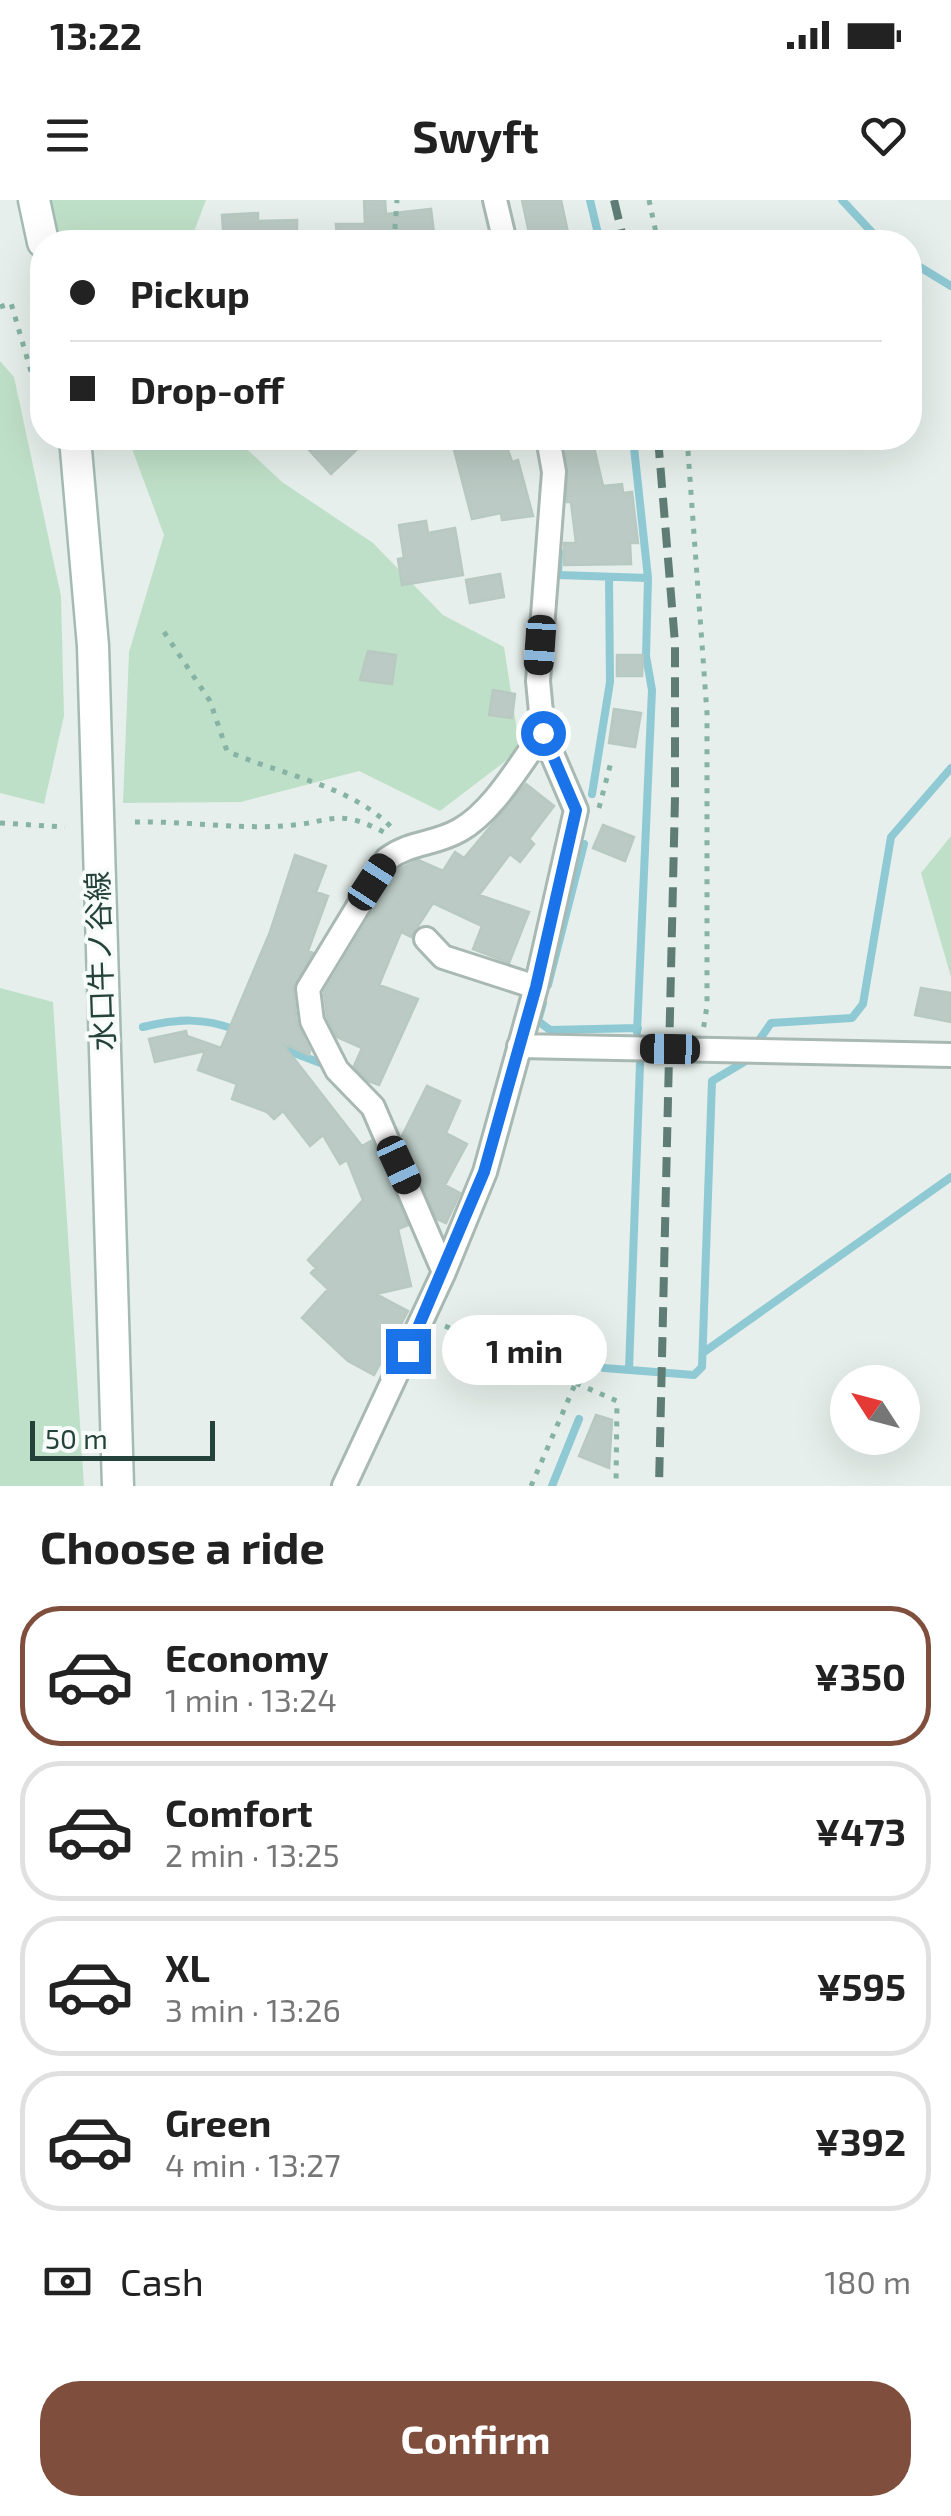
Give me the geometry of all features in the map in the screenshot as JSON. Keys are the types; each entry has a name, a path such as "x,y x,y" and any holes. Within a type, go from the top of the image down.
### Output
{"main road":[{"path":"34,200 41,230"},
{"name":"水口牛ノ谷線","path":"76,450 92,646 118,1486"}],"street":[{"path":"495,200 503,230"},
{"path":"344,1486 424,1317 484,1172 536,987 576,810 543,733 538,681 554,472 550,450"},
{"path":"444,1272 372,1107 336,1070 312,1021 308,990 387,859 407,844 435,843 464,828 543,733"},
{"path":"426,939 443,957 536,987"},
{"path":"519,1046 951,1055"}],"path":[{"path":"395,230 398,200"},
{"path":"649,200 655,230"},
{"path":"0,307 11,303 30,369"},
{"path":"688,450 707,713 707,1006 700,1048"},
{"path":"164,632 210,701 226,752 347,796 378,814 407,844"},
{"path":"576,810 600,808 612,762"},
{"path":"135,822 284,826 331,816 358,818 407,844"},
{"path":"0,823 66,827"},
{"path":"424,1317 617,1401 616,1486"},
{"path":"531,1486 576,1382"}],"green space":[{"path":"50,200 206,200 195,230 56,230"},
{"path":"0,361 14,377 61,596 64,716 44,804 0,793"},
{"path":"132,450 248,450 282,482 373,543 443,615 504,647 520,750 440,811 359,771 241,802 123,803 129,652 164,535"},
{"path":"951,836 951,977 921,873"},
{"path":"0,988 53,1002 84,1486 0,1486"}],"building":[{"path":"364,200 385,200 386,214 431,209 434,230 336,230 336,224 365,224"},
{"path":"522,200 561,200 567,230 528,230"},
{"path":"258,213 258,221 297,220 297,230 223,230 222,215"},
{"path":"309,450 356,450 331,474"},
{"path":"454,450 508,450 512,462 518,460 533,516 502,520 501,513 472,519"},
{"path":"565,450 595,450 603,486 622,484 623,493 632,492 638,543 630,543 631,564 564,565 564,543 576,543 571,502 567,502"},
{"path":"426,521 428,533 455,528 463,575 402,585 398,559 404,558 399,525"},
{"path":"500,574 504,597 470,603 466,580"},
{"path":"368,651 396,655 392,684 360,680"},
{"path":"617,655 643,655 642,676 617,676"},
{"path":"493,690 515,694 512,718 489,715"},
{"path":"614,709 641,713 635,747 609,743"},
{"path":"526,784 554,806 529,839 534,844 520,862 510,854 479,895 529,912 509,963 473,949 482,926 433,903 411,937 401,932 379,985 418,999 379,1085 368,1081 354,1066 362,1048 337,1037 327,1017 324,992 398,870 418,860 443,871 455,852 464,858"},
{"path":"603,825 634,837 625,861 593,848"},
{"path":"295,855 326,866 316,892 328,896 308,951 313,953 293,990 297,1024 309,1055 282,1043 362,1146 371,1141 408,1225 398,1229 411,1286 376,1294 408,1311 374,1375 348,1361 302,1318 328,1289 311,1273 316,1268 308,1260 363,1200 347,1160 340,1164 323,1135 310,1146 283,1111 274,1119 267,1112 232,1099 237,1084 198,1070 205,1051 155,1062 149,1039 186,1031 187,1036 221,1048 270,932"},
{"path":"921,988 951,993 951,1022 915,1015"},
{"path":"427,1086 460,1101 446,1133 467,1144 445,1185 460,1193 446,1223 437,1219 402,1136"},
{"path":"596,1415 612,1420 609,1468 579,1456"}],"waterway":[{"path":"590,200 597,230"},
{"path":"842,200 870,230"},
{"path":"922,268 951,286"},
{"path":"634,450 648,578"},
{"path":"559,552 558,575 648,578 646,656 652,690 637,1032"},
{"path":"592,794 610,682 609,577"},
{"path":"604,1368 694,1375 702,1367 712,1081 744,1062 771,1023 852,1018 863,1004 891,837 951,768"},
{"path":"548,985 584,844"},
{"path":"543,1003 538,1021 550,1030 638,1028"},
{"path":"143,1027 190,1021 236,1030"},
{"path":"281,1048 323,1064"},
{"path":"629,1370 640,1064"},
{"path":"704,1352 951,1177"},
{"path":"552,1486 579,1419"}],"railway":[{"path":"614,200 621,230"},
{"path":"659,450 675,643 659,1486"}],"route":[{"path":"408,1351 484,1172 536,987 576,810 543,733"}]}
